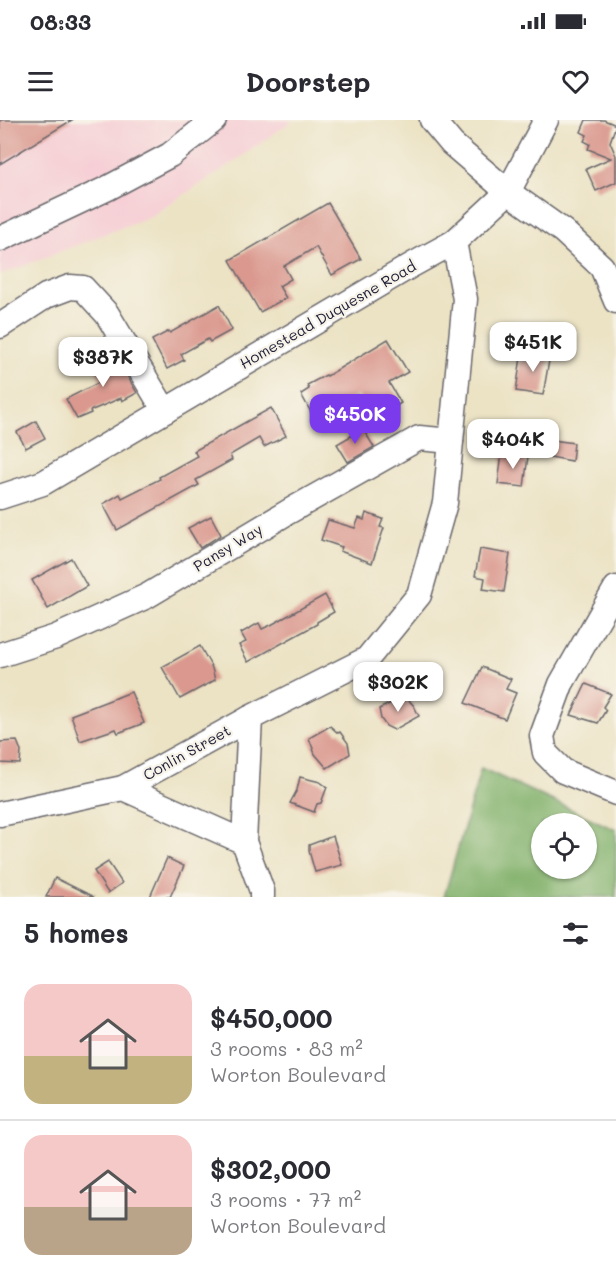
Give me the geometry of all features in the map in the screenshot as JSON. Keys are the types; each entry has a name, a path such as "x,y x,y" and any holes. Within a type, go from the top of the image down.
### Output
{"street":[{"path":"0,240 170,155 214,120"},
{"path":"432,120 452,144 508,192 562,231 602,267 616,301"},
{"name":"Homestead Duquesne Road","path":"0,497 42,483 454,243 508,192 546,120"},
{"name":"Conlin Street","path":"0,814 123,788 250,718 367,658 419,595 445,502 465,298 454,243"},
{"path":"0,326 46,296 70,287 83,288 107,314 165,411"},
{"name":"Pansy Way","path":"0,655 56,637 147,596 288,512 419,438 451,441"},
{"path":"616,588 561,684 542,736 546,753 563,771 616,793"},
{"path":"250,718 244,842 267,895"},
{"name":"Conlin Street","path":"123,788 244,842"}],"shaded area":[{"path":"0,120 293,120 151,216 0,275"}],"green space":[{"path":"481,768 579,813 531,813 531,879 597,879 597,821 616,830 616,897 444,897"}],"building":[{"path":"0,120 72,120 0,164"},
{"path":"586,120 604,120 616,125 610,142 616,156 616,182 596,191 586,169 611,158 588,149 590,144 584,141 587,135 581,132"},
{"path":"328,203 361,259 332,275 316,247 284,266 291,279 279,286 286,298 260,312 230,260"},
{"path":"219,305 232,330 210,342 208,339 181,354 184,360 167,369 152,340 169,331 170,333"},
{"path":"388,339 408,372 389,383 401,403 373,420 358,395 320,415 319,412 313,416 301,394 309,389 307,385 327,376"},
{"path":"522,350 550,355 543,395 516,391"},
{"path":"114,353 137,393 122,401 121,398 90,411 91,413 77,419 66,399 102,381 93,364"},
{"path":"271,408 286,436 264,447 259,438 230,455 232,460 196,480 199,485 117,530 103,504 120,494 122,498 160,479 159,477 197,456 194,451"},
{"path":"36,421 45,438 26,448 17,432"},
{"path":"363,429 374,447 348,462 337,444"},
{"path":"552,440 574,443 572,461 550,457"},
{"path":"502,453 528,456 524,487 498,484"},
{"path":"366,513 383,519 380,527 384,528 372,563 340,551 342,547 321,540 328,520 355,528 359,518 364,520"},
{"path":"211,516 221,535 200,548 188,528"},
{"path":"480,549 510,554 504,592 483,589 485,578 475,576"},
{"path":"71,558 87,586 48,609 32,580"},
{"path":"325,595 334,612 317,624 248,662 239,645 246,642 241,633 259,623 262,629 271,625"},
{"path":"200,646 212,668 215,680 180,699 162,667"},
{"path":"482,667 511,679 506,689 516,693 505,719 465,703"},
{"path":"586,684 611,694 603,707 606,710 598,723 571,715"},
{"path":"131,692 144,723 118,733 116,729 80,741 71,715"},
{"path":"405,696 419,716 394,730 386,726 381,719 379,709"},
{"path":"330,726 338,733 340,732 348,743 350,754 327,768 315,754 309,738"},
{"path":"17,741 21,751 20,764 0,763 0,742"},
{"path":"300,777 320,782 327,787 321,803 317,804 314,812 290,803 297,790"},
{"path":"333,836 342,865 315,872 309,845"},
{"path":"167,858 184,866 170,897 150,897"},
{"path":"108,862 122,883 108,893 94,871"},
{"path":"55,878 94,897 46,897"}]}
